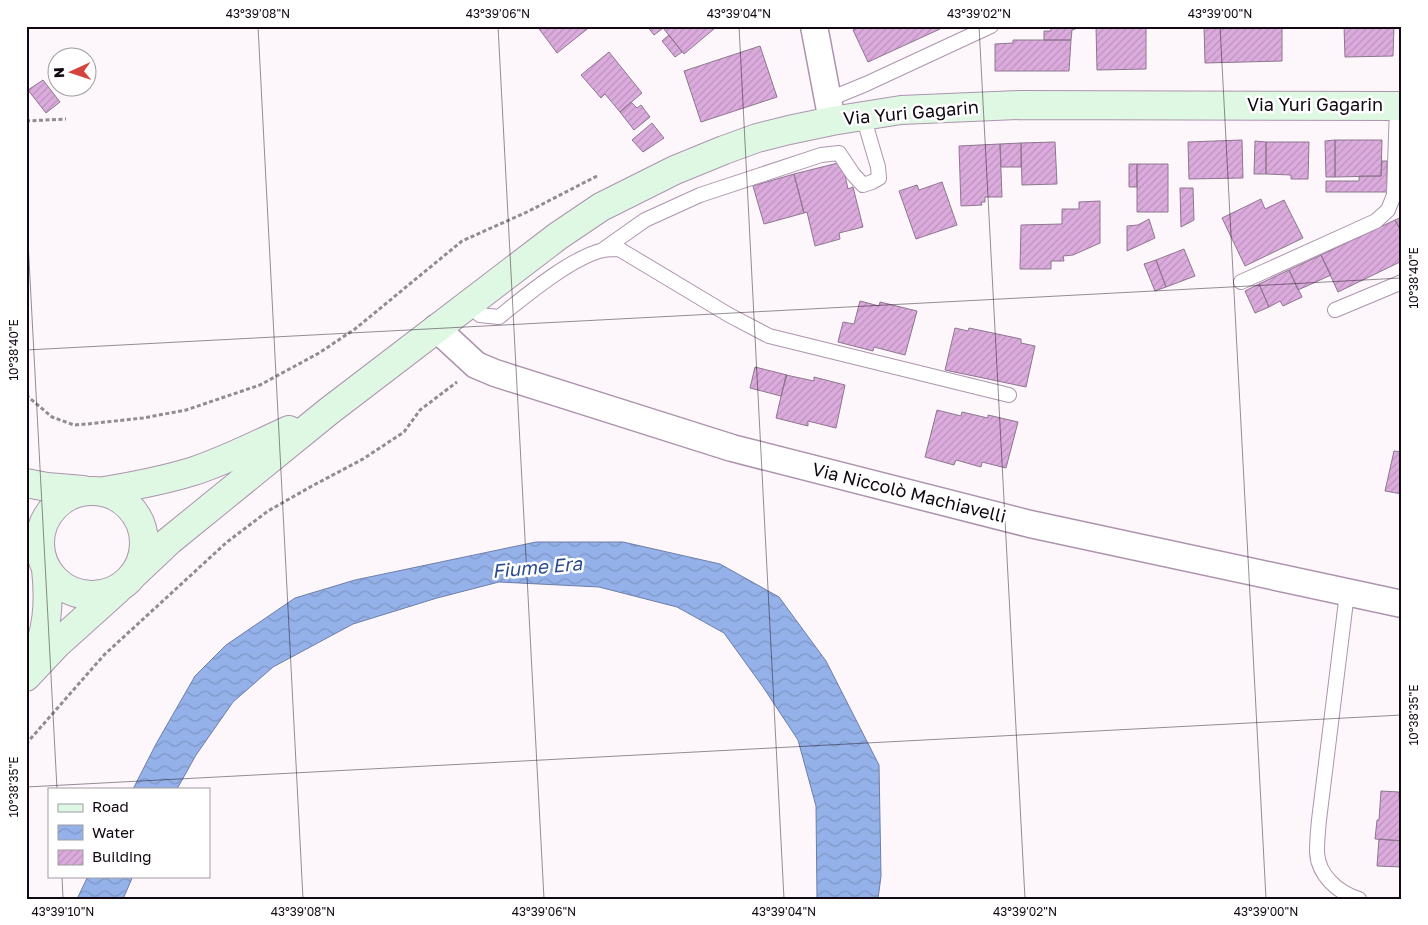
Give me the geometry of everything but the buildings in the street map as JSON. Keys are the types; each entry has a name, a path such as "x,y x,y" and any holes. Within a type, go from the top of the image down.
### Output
{"street":[{"path":"813,28 830,110"},
{"name":"Via Yuri Gagarin","path":"329,411 558,236 609,203 675,170 830,110 863,116 901,110 1011,105 1400,106"},
{"name":"Via Niccolò Machiavelli","path":"436,328 476,365 495,373 732,448 1030,524 1402,604"},
{"path":"28,674 40,646 48,614 49,590 40,535 45,518 55,504 70,494 159,481 196,470 245,451 329,411"},
{"path":"28,674 58,642 128,580 169,540 329,411"},
{"path":"26,483 47,488 95,490 120,498 133,510 142,525 145,542 142,559 128,580 106,594 89,596 72,592 57,582 43,561 34,534 26,520"}],"lane":[{"path":"830,110 866,84 991,26"},
{"path":"1241,282 1376,221 1388,210 1394,195 1400,106"},
{"path":"604,250 645,220 700,195 821,155 839,153 863,185 872,182 879,178 878,167 863,116"},
{"path":"469,305 480,315 499,317 527,295 581,258 604,250 619,249 729,315 769,336 1009,395"},
{"path":"1335,310 1402,282"},
{"path":"1348,593 1319,820 1317,854 1325,876 1340,891 1359,899"}],"path":[{"path":"26,121 66,119"},
{"path":"26,395 52,417 74,425 143,418 186,410 260,385 318,354 355,329 462,241 527,212 597,176"},
{"path":"26,744 104,655 227,542 268,511 364,459 404,432 420,410 445,392 476,365"}],"water":[{"name":"Fiume Era","path":"536,542 623,542 720,564 779,597 826,661 879,765 881,876 878,899 817,899 816,806 798,740 724,633 677,607 599,587 499,582 437,598 353,624 273,667 233,702 196,755 178,788 134,788 195,676 226,645 295,598 355,580"},
{"path":"87,878 132,878 123,899 77,899"}]}
